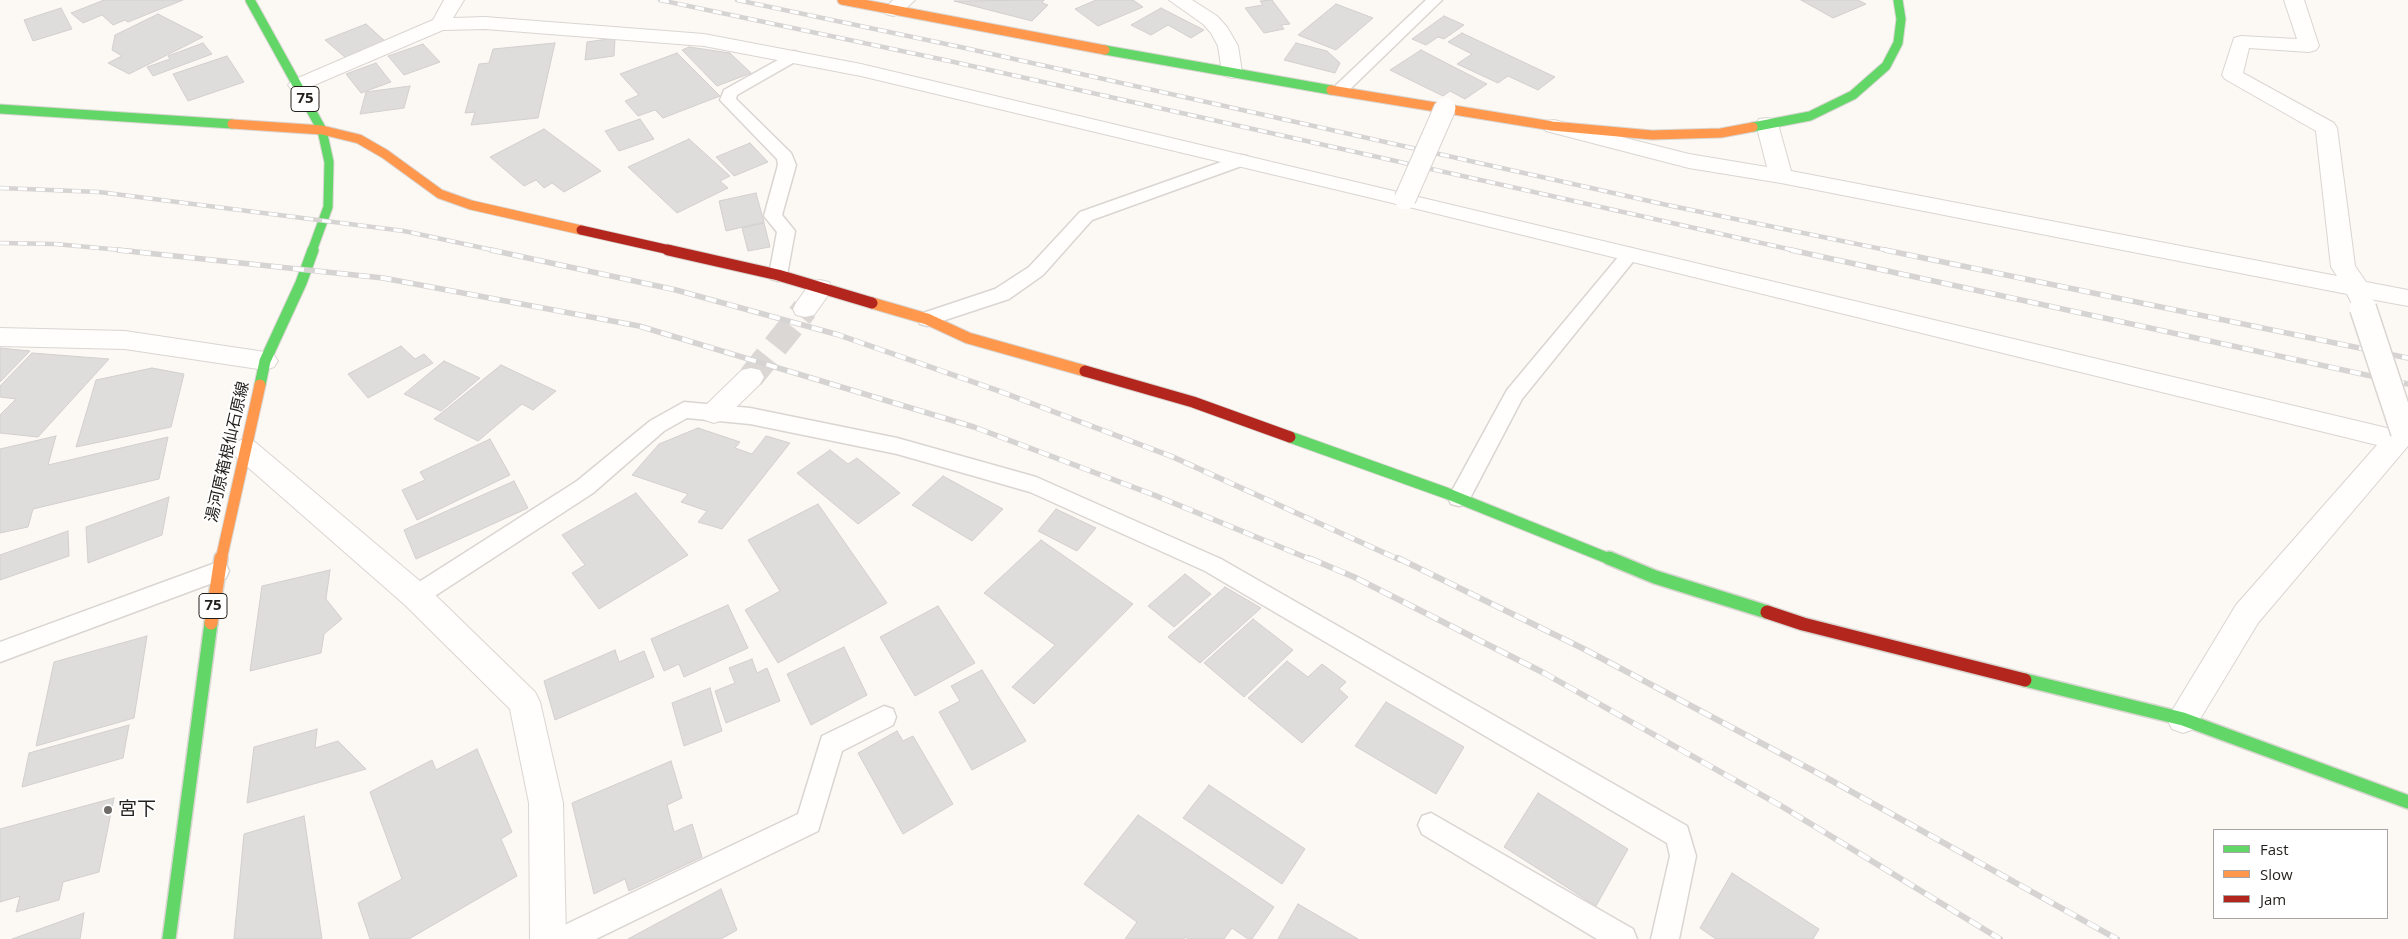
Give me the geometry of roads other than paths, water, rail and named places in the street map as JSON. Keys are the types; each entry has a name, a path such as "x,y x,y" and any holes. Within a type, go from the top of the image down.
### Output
{"street":[{"name":"湯河原箱根仙石原線","path":"169,939 218,571 265,361 301,283 328,207 329,162 322,130 250,0"},
{"path":"440,24 454,0"},
{"path":"842,0 899,5 1232,72 1340,91 1552,126 1652,135 1721,133 1810,116 1853,96 1886,66 1898,43 1901,19 1898,0"},
{"path":"1179,0 1210,20 1220,31 1228,46 1232,72"},
{"path":"2294,0 2309,46 2241,42 2232,74 2326,128 2343,267 2361,298 2400,436"},
{"path":"298,85 440,24 485,22 686,39 794,56 1241,160 2400,436"},
{"path":"1405,199 1445,108"},
{"path":"0,109 322,130 359,139 385,154 440,194 471,205 778,275 927,319 968,338 1193,402 1459,498 1655,577 1803,624 2183,720 2408,802"},
{"path":"1767,124 1781,176"},
{"path":"1552,126 1689,161 1781,176 2361,298 2408,298"},
{"path":"805,309 820,288"},
{"path":"0,338 125,340 265,361"},
{"path":"714,413 751,377"},
{"path":"2183,720 2247,614 2400,436"},
{"path":"245,449 416,596 524,702 546,803 548,939"}],"lane":[{"path":"1340,91 1436,0"},
{"path":"778,275 786,231 773,216 786,165 785,157 728,100 730,94 794,56"},
{"path":"927,319 1002,294 1036,271 1086,216 1241,160"},
{"path":"1459,498 1514,395 1630,254"},
{"path":"416,596 585,487 657,426 684,410 750,416 897,446 1036,485 1213,565 1678,836 1683,856 1665,939"},
{"path":"0,652 218,571"},
{"path":"566,939 810,822 832,744 884,717"},
{"path":"1431,825 1623,939"}],"tunnel":[{"path":"751,377 805,309"}],"railway":[{"path":"660,0 954,62 1797,251"},
{"path":"737,0 965,48 1667,205 1891,251"},
{"path":"0,188 99,192 404,231 497,251"},
{"path":"0,243 55,244 132,251"},
{"path":"118,250 383,278 639,326 974,427 1154,495 1312,560"},
{"path":"491,250 676,290 839,335 999,391 1173,457 1400,560"},
{"path":"1791,250 2408,384"},
{"path":"1885,250 2408,358"},
{"path":"1309,558 1354,577 1544,673 1783,807 2000,939"},
{"path":"1398,558 1584,649 1825,777 2117,939"}],"place":[{"name":"宮下","path":"108,810"}]}
